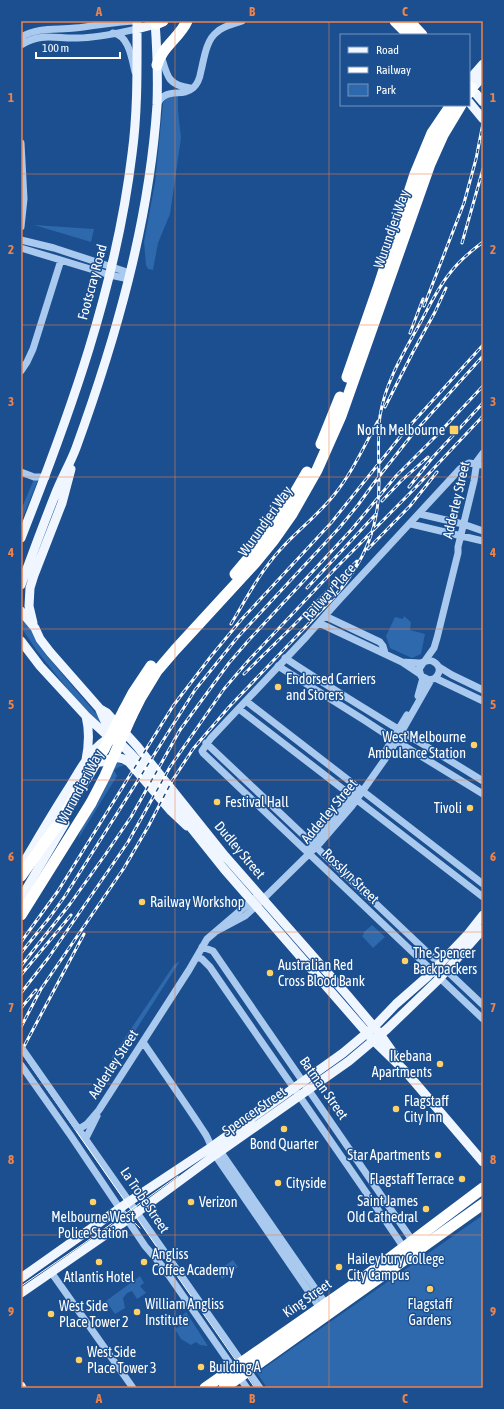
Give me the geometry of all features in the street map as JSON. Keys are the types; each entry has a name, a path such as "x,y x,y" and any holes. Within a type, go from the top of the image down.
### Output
{"highway":[{"path":"159,61 188,21"},
{"path":"395,21 408,34"},
{"path":"409,21 421,34"},
{"path":"432,133 443,106"},
{"name":"Wurundjeri Way","path":"21,876 58,824 94,767 133,693 152,665 248,560 264,540 280,517 310,467 340,397 379,285 415,174 432,133 450,106"},
{"name":"Wurundjeri Way","path":"21,915 91,803 149,682 174,650 264,552 292,514 317,470 341,416 430,164 443,135 460,106"},
{"name":"King Street","path":"205,1388 241,1369 407,1252 483,1188"},
{"name":"King Street","path":"416,1245 483,1204"},
{"name":"King Street","path":"224,1388 241,1369"}],"main road":[{"path":"21,585 55,494 75,450 105,364 129,276 148,187 157,105 159,61 157,22 137,24"},
{"name":"Footscray Road","path":"21,538 46,477 68,414 111,271 124,211 132,158 137,77 137,24"},
{"path":"470,87 483,64"},
{"path":"470,87 483,76"},
{"path":"470,87 483,102"},
{"path":"470,103 483,119"},
{"path":"35,628 29,606 30,588 66,492 75,450"},
{"name":"Dudley Street","path":"21,611 35,628 40,639 50,652 100,709 107,713 175,792 225,856 374,1027 377,1037 483,1162"},
{"name":"Dudley Street","path":"21,641 40,666 86,716 110,738 123,746 167,794 192,829 366,1033 377,1037"},
{"path":"100,709 109,731 110,738 117,737 130,739"},
{"path":"86,716 89,728 89,738 86,762"},
{"name":"Wurundjeri Way","path":"21,867 86,762 99,745 110,738"},
{"name":"Wurundjeri Way","path":"21,898 101,762 110,738"},
{"path":"101,762 118,757 129,762 179,819 192,829"},
{"name":"Spencer Street","path":"21,1278 130,1201 214,1148 280,1110 349,1061 439,979 443,968 471,936 483,915"},
{"name":"Spencer Street","path":"471,936 483,928"},
{"name":"Spencer Street","path":"21,1293 128,1219 214,1148 294,1087 343,1053 374,1027 396,1004 432,972 443,968"},
{"path":"396,1004 404,1011"},
{"path":"343,1053 349,1061"},
{"path":"274,1102 280,1110"},
{"path":"44,1262 51,1272"}],"street":[{"path":"157,105 161,98 167,94 186,91 193,88 198,81 208,46 213,35 219,30 242,21"},
{"path":"21,45 30,40 45,36 78,38 113,33 137,24"},
{"path":"21,37 42,29 137,24"},
{"path":"113,33 120,36 126,43 137,77"},
{"path":"159,61 172,82 177,86 193,88"},
{"path":"21,143 24,199 24,212 21,227"},
{"path":"21,204 24,212"},
{"path":"21,240 111,271"},
{"path":"21,248 61,260 129,276"},
{"path":"21,371 33,349 61,260"},
{"name":"Adderley Street","path":"424,662 434,648 458,553 458,547 463,536 481,464 482,453"},
{"name":"Railway Place","path":"202,751 206,743 411,524 463,466 469,463 481,464"},
{"path":"21,472 34,477 46,477"},
{"path":"420,514 483,531"},
{"path":"411,524 483,541"},
{"path":"325,616 379,641 383,645 385,653"},
{"path":"319,623 385,653 402,662 422,676 433,679 483,701"},
{"name":"Adderley Street","path":"434,648 436,652 437,665"},
{"path":"286,658 370,712 483,780"},
{"path":"402,662 424,662 430,660 452,675 483,690"},
{"path":"422,676 420,667 424,662"},
{"path":"433,679 439,673 437,665"},
{"path":"278,666 483,794"},
{"name":"Adderley Street","path":"401,730 420,690 422,676"},
{"name":"Adderley Street","path":"78,1128 87,1124 99,1110 209,937 245,916 254,903 315,846 361,789 395,740 433,679"},
{"path":"246,701 483,884"},
{"path":"238,709 483,897"},
{"name":"Rosslyn Street","path":"206,743 483,1005"},
{"name":"Rosslyn Street","path":"202,751 483,1020"},
{"name":"Batman Street","path":"202,947 213,951 416,1245"},
{"name":"Batman Street","path":"197,957 202,959 210,967 407,1252"},
{"path":"261,1042 271,1035"},
{"path":"143,1042 325,1310"},
{"name":"La Trobe Street","path":"21,1047 130,1201 241,1369 247,1388"},
{"path":"276,1062 285,1055"},
{"name":"La Trobe Street","path":"21,1065 128,1219 241,1369 260,1388"},
{"path":"287,1077 296,1071"},
{"name":"Adderley Street","path":"86,1138 99,1110"},
{"path":"328,1138 338,1131"},
{"path":"343,1159 352,1152"},
{"path":"360,1184 370,1177"},
{"path":"384,1219 394,1213"},
{"path":"51,1272 133,1388"}],"green space":[{"path":"178,96 181,138 170,214 158,243 153,270 148,269 146,265 144,242 155,183 163,103 167,97"},
{"path":"34,225 94,229 91,242"},
{"path":"34,479 38,480 21,522 21,510"},
{"path":"21,616 28,623 36,641 46,655 99,717 100,723 82,707 37,651 21,627"},
{"path":"404,616 411,622 410,630 425,634 421,654 412,658 390,648 386,636 395,617 403,619"},
{"path":"115,762 125,765 114,770 117,776 78,839 98,778"},
{"path":"372,925 385,937 373,948 362,936 364,934 363,933"},
{"path":"180,961 114,1064 112,1057 174,965"},
{"name":"Flagstaff Gardens","path":"483,1215 483,1388 267,1388 257,1373"},
{"path":"233,1260 238,1267 222,1279 217,1271"},
{"path":"140,1276 144,1283 140,1286 146,1293 137,1299 132,1291 127,1293 123,1298 125,1308 115,1314 106,1301"},
{"path":"186,1312 208,1346 200,1345 196,1342 191,1345 181,1339 175,1329 185,1323 181,1317"}],"tram line":[{"path":"21,1052 255,1388"},
{"path":"21,1286 178,1176"},
{"path":"116,1223 123,1220 129,1220 140,1228"}],"railway":[{"path":"424,306 464,203 476,159 483,123"},
{"path":"462,243 483,169"},
{"path":"21,1027 41,989 124,868 148,827 172,781 193,749 229,707 335,596 362,557 373,530 376,515 379,483 379,424 382,404 390,380 441,285 457,264 483,242"},
{"path":"385,407 446,288"},
{"path":"410,333 423,299"},
{"path":"21,942 58,891 173,706 212,655 241,620 331,523 404,432 483,345"},
{"path":"21,953 65,896 195,690 237,638 340,527 411,436 483,356"},
{"path":"21,966 70,904 105,855 131,817 180,730 229,663 352,529 396,476 483,386"},
{"path":"409,487 433,457 483,403"},
{"path":"21,993 49,957 128,842 170,767 224,689 248,661 333,571 419,484 483,416"},
{"path":"231,624 273,558 321,509 340,487 352,469 378,421"},
{"path":"382,501 401,481 428,457"},
{"path":"368,549 410,506 437,472"},
{"path":"307,588 376,514"},
{"path":"244,674 357,561"},
{"path":"21,975 71,915"},
{"path":"21,1052 84,934"},
{"path":"21,1008 36,990"}],"place":[{"name":"North Melbourne","path":"454,430"},
{"name":"Endorsed Carriers and Storers","path":"278,687"},
{"name":"West Melbourne Ambulance Station","path":"474,745"},
{"name":"Festival Hall","path":"217,802"},
{"name":"Tivoli","path":"470,808"},
{"name":"Railway Workshop","path":"142,902"},
{"name":"The Spencer Backpackers","path":"405,961"},
{"name":"Australian Red Cross Blood Bank","path":"270,973"},
{"name":"Ikebana Apartments","path":"440,1064"},
{"name":"Flagstaff City Inn","path":"396,1109"},
{"name":"Bond Quarter","path":"284,1129"},
{"name":"Star Apartments","path":"438,1155"},
{"name":"Flagstaff Terrace","path":"462,1179"},
{"name":"Cityside","path":"278,1183"},
{"name":"Melbourne West Police Station","path":"93,1202"},
{"name":"Verizon","path":"191,1202"},
{"name":"Saint James Old Cathedral","path":"426,1209"},
{"name":"Atlantis Hotel","path":"99,1262"},
{"name":"Angliss Coffee Academy","path":"144,1262"},
{"name":"Haileybury College City Campus","path":"339,1267"},
{"name":"Flagstaff Gardens","path":"430,1289"},
{"name":"William Angliss Institute","path":"137,1312"},
{"name":"West Side Place Tower 2","path":"51,1314"},
{"name":"West Side Place Tower 3","path":"79,1360"},
{"name":"Building A","path":"201,1367"}]}
